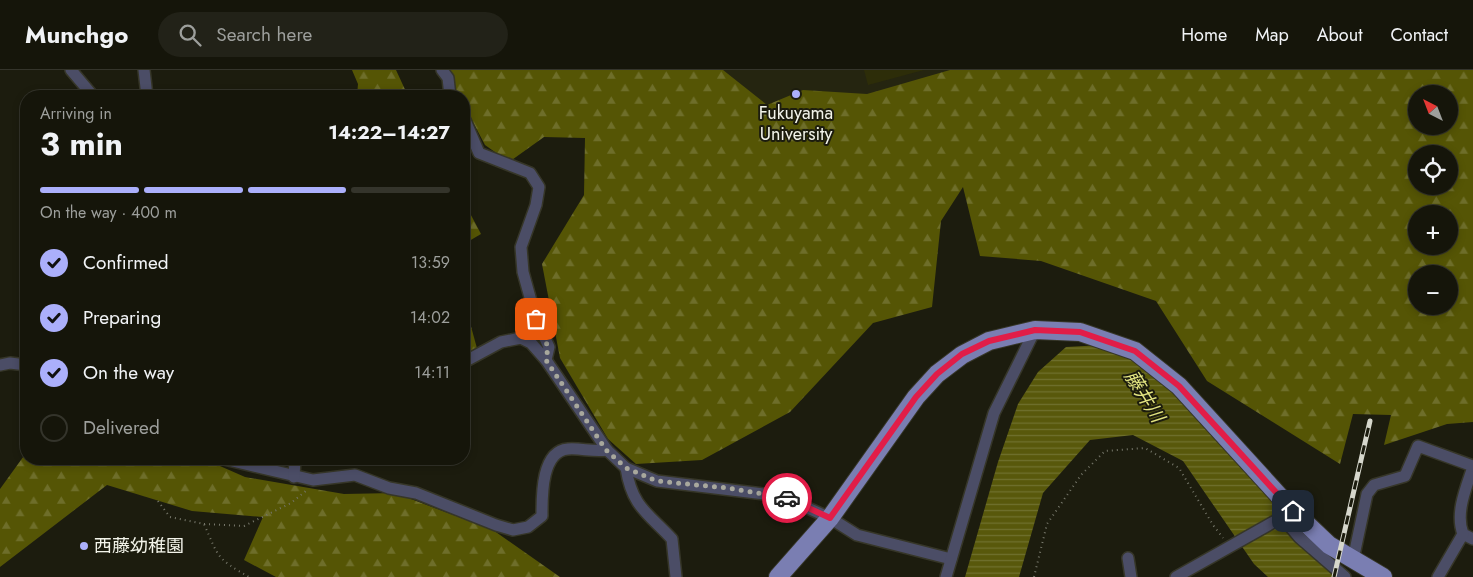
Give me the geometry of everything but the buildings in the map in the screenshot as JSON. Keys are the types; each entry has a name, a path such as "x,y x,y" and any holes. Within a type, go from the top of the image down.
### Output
{"main road":[{"path":"778,577 830,518 916,397 937,374 962,354 989,341 1035,330 1080,332 1135,351 1179,386 1285,516 1383,577"}],"street":[{"path":"71,70 88,90"},
{"path":"144,70 146,90"},
{"path":"442,70 448,78 449,90"},
{"path":"470,133 478,153 530,173 539,187 536,205 521,247 524,272 536,319 548,347 546,360"},
{"path":"946,577 994,413 1035,330"},
{"path":"470,359 501,342 521,338 531,343 546,360 606,450 626,468 657,481 781,496 830,518 857,535 951,560"},
{"path":"0,365 10,363 20,364"},
{"path":"1353,560 1367,494 1374,485 1405,476 1418,446 1473,466 1464,496 1460,524 1468,537 1438,577"},
{"path":"247,465 313,480 355,475 389,488 416,493 496,525 514,530 528,527 542,516 543,476 549,464 560,451 567,449 606,450"},
{"path":"294,477 295,465"},
{"path":"626,468 628,484 638,506 672,539 676,577"},
{"path":"1176,577 1285,516 1299,537 1345,577"},
{"path":"1128,558 1131,577"}],"path":[{"path":"1034,577 1047,524 1081,475 1105,451 1145,448 1179,468 1213,525 1231,547"},
{"path":"158,501 170,516 204,524 244,526 291,503 314,485 313,480"},
{"path":"204,524 218,557 224,563 249,577"}],"shaded area":[{"name":"Fukuyama University","path":"632,70 1003,70 774,117"},
{"path":"864,70 924,70 868,85"}],"green space":[{"path":"352,70 396,70 405,90 358,90 358,84"},
{"path":"441,70 723,70 767,105 803,90 867,94 950,70 1473,70 1473,422 1447,424 1384,445 1391,415 1353,414 1340,464 1207,381 1156,301 1041,261 980,256 963,187 941,221 932,307 873,323 790,412 702,460 636,464 608,439 560,358 542,264 584,195 585,138 544,137 509,162 485,145 470,116 470,90 455,90"},
{"path":"470,213 481,234 470,240"},
{"path":"470,323 478,352 470,367"},
{"path":"20,461 20,465 218,465 245,477 344,494 395,493 493,530 560,577 276,577 244,560 263,517 192,511 107,485 0,567 0,489"}],"water":[{"name":"藤井川","path":"1103,345 1142,365 1182,398 1244,471 1279,507 1340,577 1268,577 1254,564 1183,461 1133,435 1090,440 1043,493 1019,577 965,577 998,462 1018,404 1038,372 1066,347"}],"railway":[{"path":"1334,577 1370,421"}],"way so far":[{"path":"536,319 548,347 546,360 606,450 626,468 657,481 728,488 787,498"}],"place":[{"name":"Fukuyama University","path":"796,94"},
{"name":"西藤幼稚園","path":"84,546"}],"route":[{"path":"787,498 830,518 916,397 937,374 962,354 989,341 1035,330 1080,332 1135,351 1179,386 1293,511"}]}
